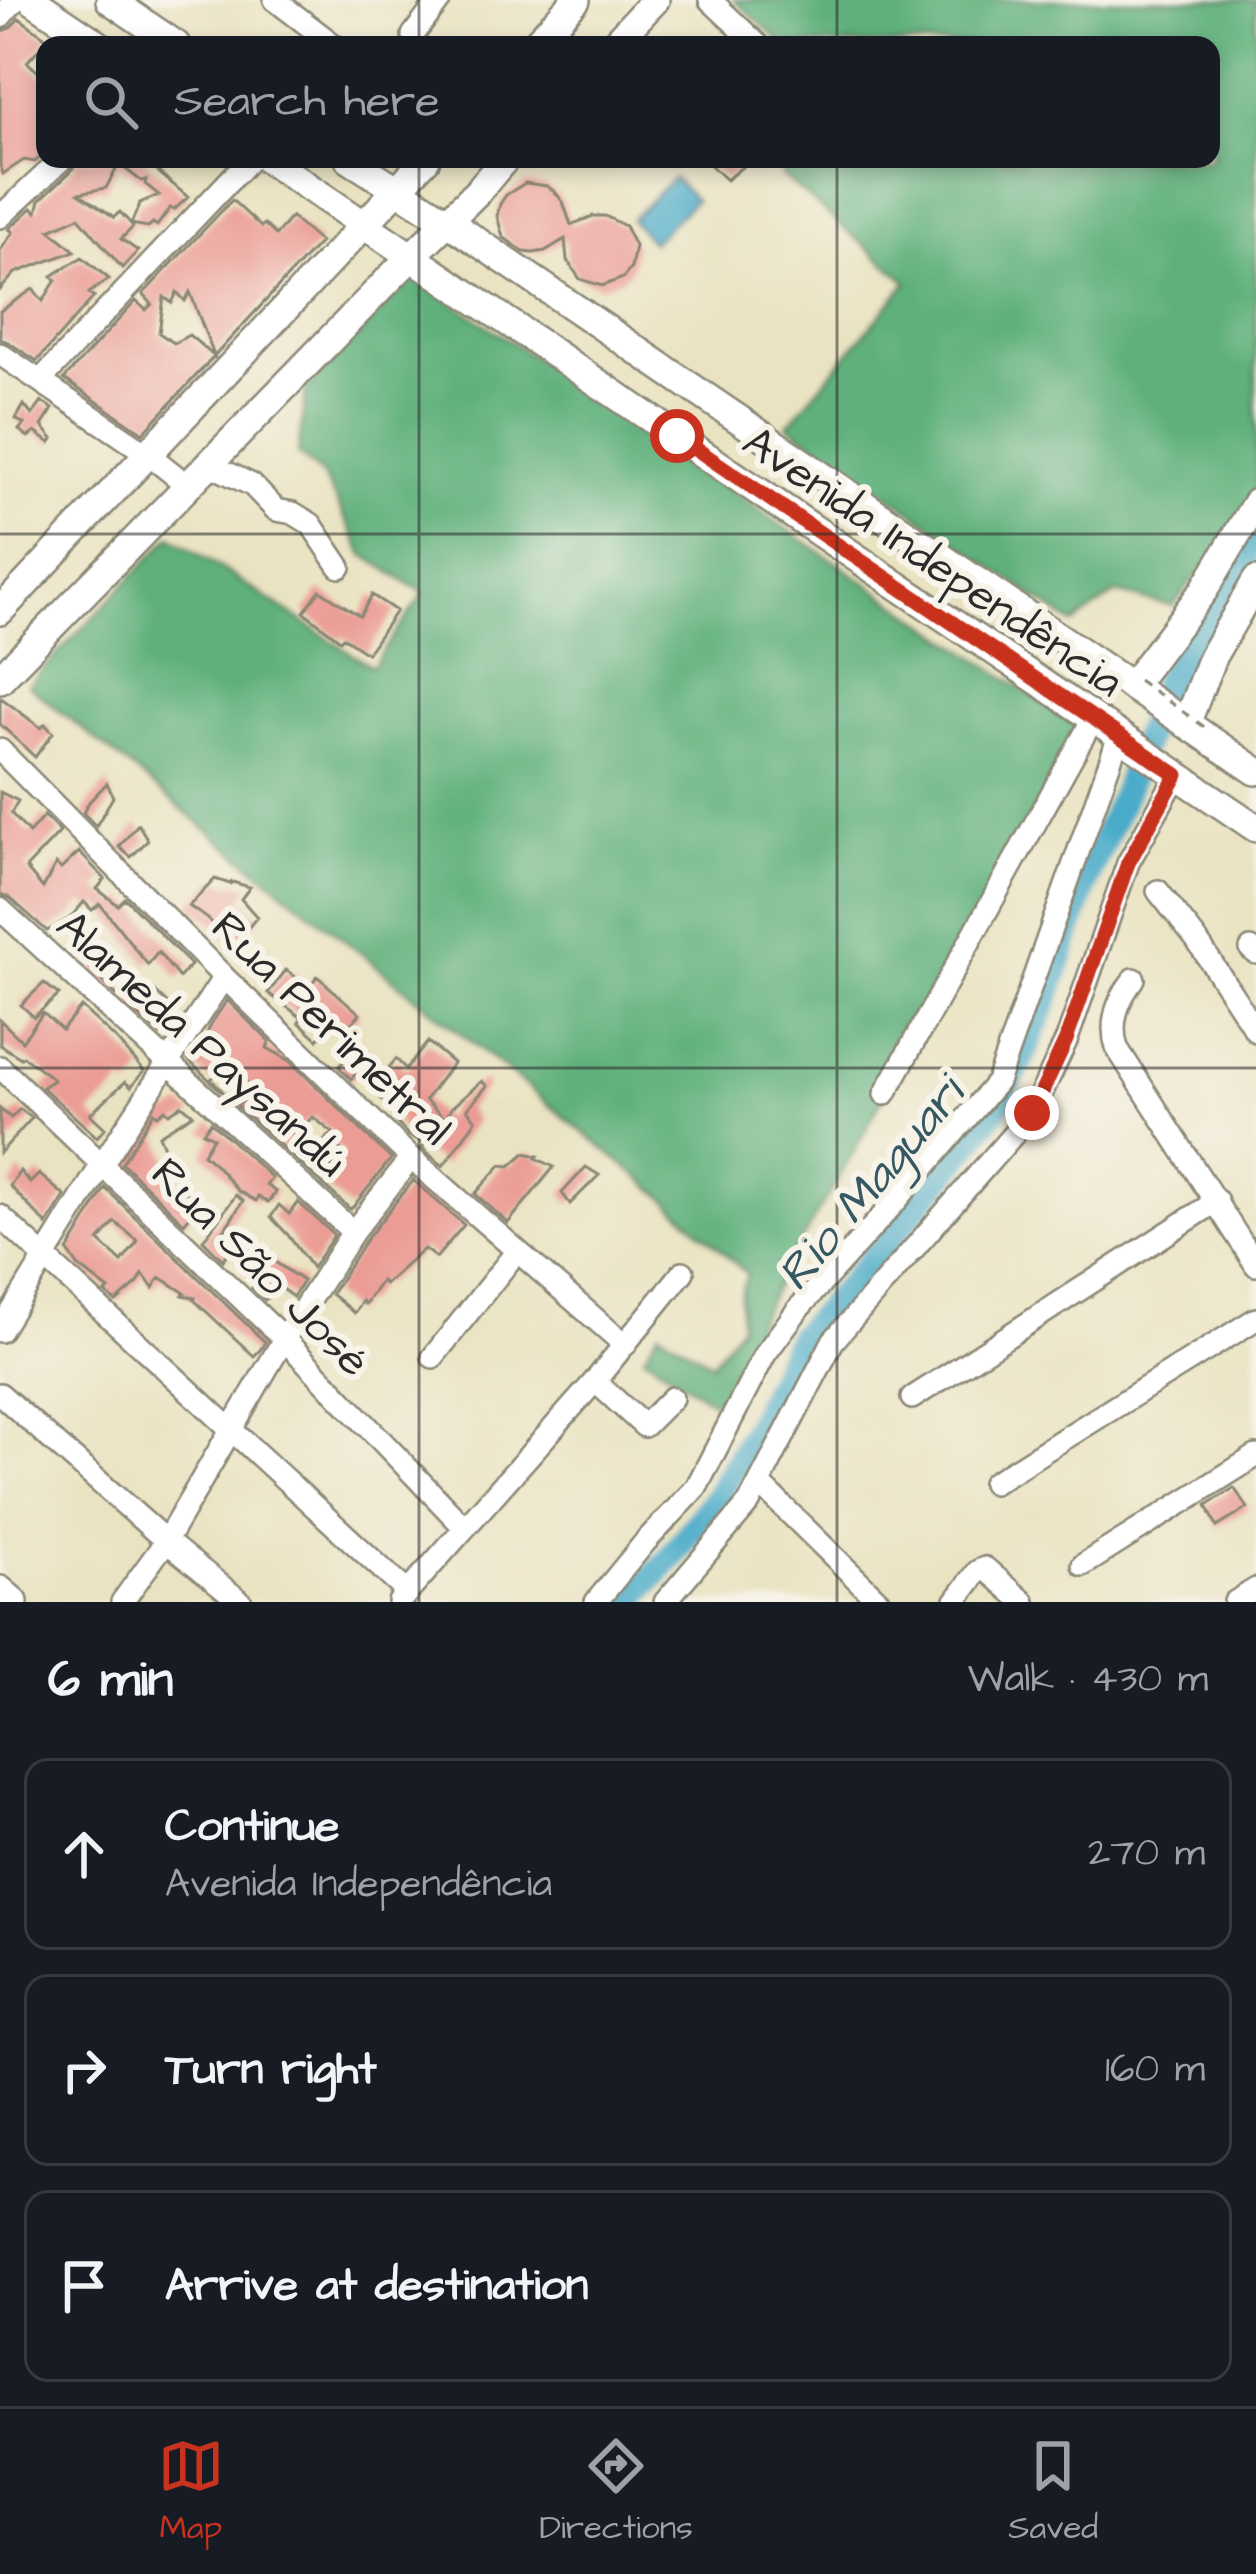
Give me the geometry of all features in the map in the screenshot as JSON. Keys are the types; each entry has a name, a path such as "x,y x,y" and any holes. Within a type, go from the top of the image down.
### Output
{"main road":[{"path":"32,0 85,36"},
{"path":"622,36 656,0"},
{"path":"540,36 562,4"},
{"path":"102,36 117,6 162,36"},
{"name":"Avenida Independência","path":"280,168 1256,828"},
{"name":"Avenida Independência","path":"363,168 1252,763"},
{"path":"0,611 418,168"},
{"path":"0,680 447,221 488,168"},
{"path":"677,436 690,441 700,436 722,410"},
{"path":"1135,683 1204,590 1256,503"},
{"path":"1191,724 1212,658 1256,581"},
{"path":"0,1590 14,1602"}],"street":[{"path":"0,17 15,0"},
{"path":"274,0 322,36"},
{"path":"412,35 440,0"},
{"path":"710,0 748,36"},
{"path":"0,218 53,168"},
{"path":"40,381 241,168"},
{"path":"0,354 188,485"},
{"path":"209,464 252,485 276,510 311,524 340,567"},
{"path":"885,1094 1093,719"},
{"path":"596,1602 696,1488 765,1354 799,1308 997,1082 1124,740"},
{"name":"Rua Perimetral","path":"0,751 411,1158 625,1345"},
{"path":"665,1602 749,1503 833,1340 1032,1113 1066,1040 1128,863 1171,771"},
{"path":"1158,891 1256,1030"},
{"name":"Alameda Paysandú","path":"0,909 353,1232"},
{"path":"0,1330 224,977"},
{"path":"1134,979 1116,1009 1113,1034 1117,1048 1256,1265"},
{"name":"Rua São José","path":"0,1067 284,1340 464,1527"},
{"path":"122,1602 166,1540 353,1232 411,1158"},
{"path":"912,1398 1217,1201"},
{"path":"0,1216 231,1429 403,1597 595,1381 683,1272"},
{"path":"433,1358 517,1251"},
{"path":"993,1484 1256,1319"},
{"path":"595,1381 644,1426 672,1398"},
{"path":"0,1394 241,1602"},
{"path":"1083,1565 1252,1466"},
{"path":"760,1484 880,1602"},
{"path":"955,1602 985,1568 1024,1602"},
{"path":"1235,1602 1256,1589"}],"path":[{"path":"1135,683 1191,724"}],"green space":[{"path":"734,0 943,0 949,6 955,0 1256,0 1256,582 1196,575 1173,606 1116,593 1073,624 788,425 908,282 781,175 786,168 1220,168 1220,36 774,36"},
{"path":"414,276 1080,728 715,1404 644,1355 659,1331 712,1363 740,1325 740,1296 747,1274 660,1194 28,685 171,536 372,667 424,593 364,555 323,476 298,454 306,390"}],"water":[{"path":"673,178 695,200 652,242 631,220"}],"building":[{"path":"19,18 44,36 36,36 36,52 27,62 36,70 36,161 24,160 3,174 0,32"},
{"path":"73,168 117,168 106,188 79,193 114,217 120,212 133,227 121,239 138,251 122,268 79,217 50,230 75,251 15,273 0,290 0,251 13,232 9,229 32,208 37,212 40,200"},
{"path":"124,168 154,168 188,197 174,210 170,208 157,226 131,224 140,203 159,195 146,180"},
{"path":"713,168 741,168 726,180"},
{"path":"525,183 547,186 556,193 571,225 605,216 625,226 635,246 631,268 623,278 602,286 580,279 567,260 565,239 533,253 503,237 497,216 500,204"},
{"path":"232,200 276,235 291,217 320,242 143,433 64,379 136,301 146,310 152,304 143,294","holes":["177,292 185,301 190,292 214,356 189,335 174,343 159,333 164,297 172,303"]},
{"path":"82,257 109,279 89,293 94,297 37,361 0,339 0,311 33,289 43,301 56,280 52,276"},
{"path":"42,402 53,409 42,426 53,439 50,443 35,432 28,437 19,430 24,424 16,419 24,405 32,415"},
{"path":"320,590 360,616 372,595 396,611 367,653 343,637 340,640 304,612"},
{"path":"0,697 53,733 35,757 0,724"},
{"path":"107,783 113,797 96,826 83,813"},
{"path":"0,792 18,801 11,813 29,833 44,816 60,832 26,868 43,888 56,864 61,869 79,852 105,879 97,889 118,905 125,898 191,965 179,978 158,952 148,965 100,904 92,910 84,902 70,918 47,931 0,894"},
{"path":"138,824 148,840 131,857 119,847"},
{"path":"215,879 250,887 241,899 257,917 234,945 189,906"},
{"path":"100,955 119,973 123,968 133,983 116,995 89,966"},
{"path":"286,970 309,987 317,976 360,1014 347,1028 335,1018 318,1039 299,1022 302,1018 268,993"},
{"path":"44,983 59,995 34,1017 21,1005"},
{"path":"148,985 175,1011 160,1035 128,1006 137,990"},
{"path":"227,1000 270,1042 267,1048 289,1060 391,1159 353,1207 237,1106 253,1092 233,1062 211,1079 230,1099 188,1060 194,1051 198,1056","holes":["271,1106 303,1126 313,1117 333,1133 325,1140 344,1152 327,1174"]},
{"path":"81,1007 144,1071 131,1087 125,1082 90,1114 105,1128 97,1137 42,1087 53,1080 50,1076 0,1045 0,1020 22,1041 43,1013 62,1030"},
{"path":"360,1041 373,1057 351,1079 339,1067"},
{"path":"428,1042 453,1063 425,1100 445,1119 482,1081 487,1086 467,1109 476,1120 443,1166 422,1148 426,1143 409,1136 395,1121 399,1115 371,1089 396,1059 406,1069"},
{"path":"182,1105 193,1114 159,1135 177,1179 188,1187 184,1191 201,1202 184,1223 122,1163 154,1112 158,1115 165,1109 169,1113"},
{"path":"0,1109 11,1118 20,1109 32,1118 0,1153"},
{"path":"211,1122 272,1178 266,1185 276,1192 268,1202 238,1191 203,1154 213,1137 203,1132"},
{"path":"525,1153 554,1167 508,1223 475,1194 501,1165 510,1166"},
{"path":"586,1167 599,1175 570,1204 562,1193"},
{"path":"20,1171 30,1183 39,1174 65,1196 47,1225 10,1186"},
{"path":"413,1180 464,1225 436,1258 424,1249 385,1284 381,1281 354,1313 331,1294"},
{"path":"105,1188 265,1342 254,1356 195,1298 183,1295 160,1277 153,1288 143,1274 116,1302 68,1251","holes":["115,1222 138,1241 122,1262 99,1241"]},
{"path":"236,1195 243,1201 219,1238 223,1241 231,1229 238,1234 223,1260 203,1240"},
{"path":"298,1202 334,1235 312,1268 271,1217 279,1205 289,1214"},
{"path":"253,1247 303,1281 293,1297 279,1287 265,1300 252,1288 260,1279 242,1271"},
{"path":"1234,1488 1248,1508 1217,1527 1207,1505"}],"waterway":[{"name":"Rio Maguari","path":"629,1602 671,1558 718,1495 798,1339 942,1177 994,1110 1047,998 1088,874 1126,789 1165,681 1256,536"}],"route":[{"path":"677,436 1177,775 1128,863 1066,1040 1032,1113"}]}
